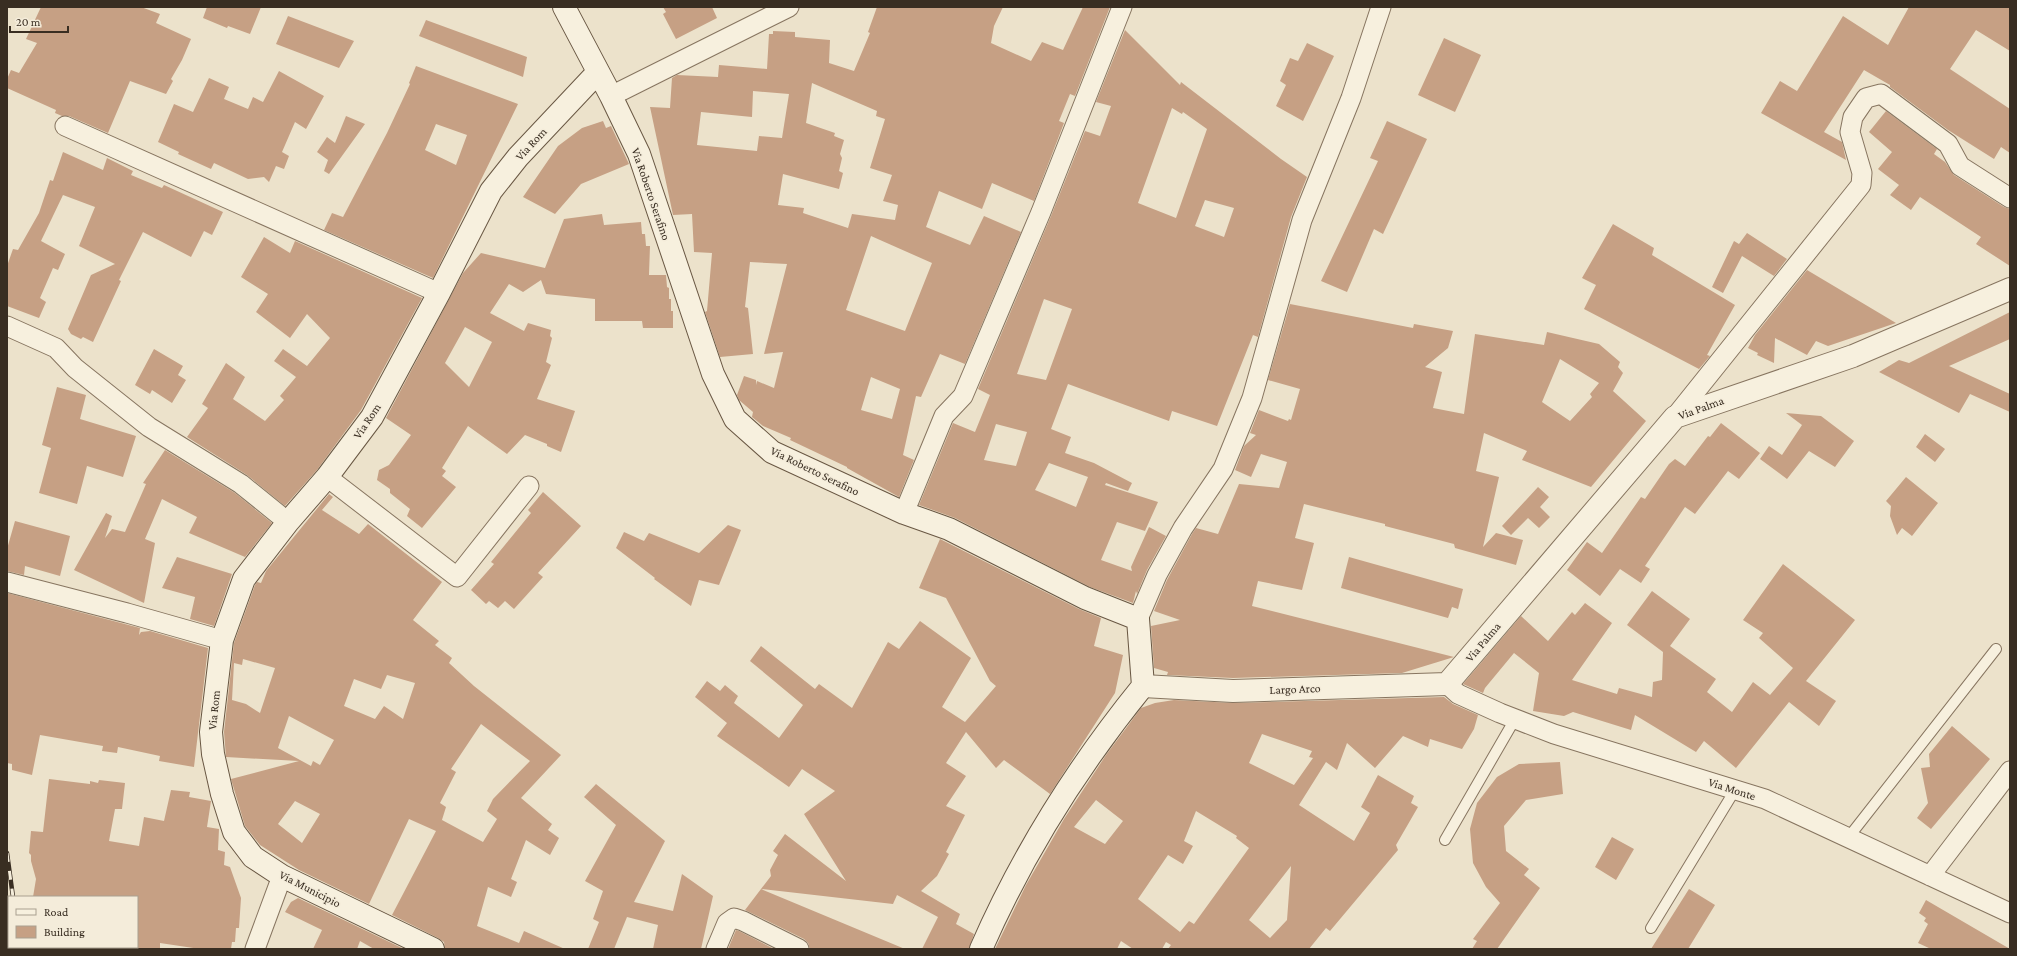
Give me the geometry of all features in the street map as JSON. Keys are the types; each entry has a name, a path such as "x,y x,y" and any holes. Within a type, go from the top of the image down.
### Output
{"main road":[{"name":"Via Roberto Serafino","path":"564,7 611,96 639,154 713,374 735,419 772,452 904,513 949,529 1085,598 1138,619"},
{"name":"Via Rom","path":"222,794 213,754 211,732 222,640 244,579 288,522 327,477 372,417 439,293 491,191 518,157 598,72"},
{"name":"Via Palma","path":"1447,684 1675,417 1853,356 2010,290"},
{"path":"980,949 1022,864 1086,762 1143,686 1138,619"},
{"name":"Largo Arco","path":"1143,686 1233,691 1447,684"},
{"name":"Via Municipio","path":"222,794 234,832 253,857 282,876 433,949"}],"street":[{"path":"611,96 789,7"},
{"path":"904,513 944,416 963,396 1040,212 1122,7"},
{"path":"1138,619 1157,574 1183,528 1223,469 1252,398 1302,220 1351,98 1381,7"},
{"path":"1675,417 1861,185 1862,173 1850,132 1853,117 1866,98 1881,94 1948,144 1960,166 2010,198"},
{"path":"65,126 439,293"},
{"path":"7,326 56,348 75,368 149,427 241,484 288,522"},
{"path":"327,477 457,577 528,486"},
{"path":"7,582 127,613 222,640"},
{"name":"Via Monte","path":"1447,684 1458,694 1554,734 1765,799 2010,913"},
{"path":"1930,876 2010,771"},
{"path":"254,949 282,876"},
{"path":"716,949 727,923 734,918 799,949"}],"lane":[{"path":"1848,838 1996,649"},
{"path":"1445,840 1515,719"},
{"path":"1651,928 1735,790"}],"building":[{"path":"41,7 141,7 160,14 156,23 191,39 182,60 171,79 173,81 166,94 130,81 108,133 69,116 62,116 55,113 56,110 7,88 7,79 11,70 19,73 37,43 26,39"},
{"path":"207,7 261,7 250,34 228,26 227,28 203,18"},
{"path":"663,7 712,7 717,18 676,39 663,14 666,12"},
{"path":"877,7 1003,7 994,26 991,43 1031,61 1042,42 1063,50 1083,7 1110,7 1075,96 1070,94 1059,121 1064,123 1034,201 992,183 982,209 939,191 926,227 970,245 984,216 1021,232 965,364 940,354 921,397 916,396 903,455 914,460 899,497 847,467 790,440 791,438 763,426 752,417 753,412 739,400 737,395 744,376 756,380 756,385 757,381 774,388 783,352 764,354 787,264 750,262 745,307 748,308 753,354 720,357 705,312 707,311 712,253 694,252 692,214 673,215 650,107 670,108 672,78 677,75 718,77 719,65 767,69 769,34 773,34 773,31 795,32 795,37 830,40 829,63 854,71 870,33 868,32","holes":["812,83 877,111 876,116 885,119 870,168 892,175 883,201 898,205 895,220 852,214 848,228 803,213 804,208 778,205 783,174 839,189 843,173 839,171 842,158 840,154 844,140 834,136 835,133 806,123","753,91 789,94 782,138 759,136 757,151 697,145 701,112 752,117","871,236 932,263 905,331 846,310","871,377 900,389 892,419 861,410"]},
{"path":"1909,7 2010,7 2010,51 1976,30 1950,69 2010,109 2010,153 2001,147 1994,159 1948,130 1890,87 1890,85 1864,70 1824,132 1842,142 1846,160 1761,113 1780,81 1797,91 1843,16 1888,45"},
{"path":"288,16 354,41 339,68 276,44"},
{"path":"426,20 527,57 523,77 419,36"},
{"path":"1125,30 1180,85 1181,82 1281,159 1307,177 1291,217 1258,337 1253,335 1217,426 1172,411 1169,421 1068,384 1051,429 1071,437 1065,453 1094,463 1132,483 1128,491 1106,483 1105,485 1158,502 1145,531 1117,522 1101,560 1132,571 1131,567 1149,527 1166,536 1147,570 1137,594 1136,591 1133,603 1090,587 955,518 919,505 953,423 975,432 990,395 978,389 1085,131 1100,136 1111,106 1096,102","holes":["1172,108 1182,114 1183,112 1207,129 1176,218 1138,203","1205,200 1234,208 1224,237 1195,226","1044,299 1072,309 1046,380 1017,374","996,424 1027,432 1016,466 984,460","1049,463 1088,477 1076,507 1035,490"]},
{"path":"1444,38 1481,55 1455,112 1418,95"},
{"path":"1307,43 1334,56 1303,121 1276,106 1286,85 1280,81 1290,58 1298,61"},
{"path":"416,66 518,104 433,278 324,230 332,213 343,217 387,133 410,84 409,83","holes":["436,124 467,135 456,165 425,150"]},
{"path":"279,71 324,96 306,129 295,122 282,152 289,156 284,169 276,166 269,182 264,177 248,179 214,163 211,169 178,154 179,152 158,142 174,104 193,112 209,78 229,87 224,99 248,109 253,97 263,102"},
{"path":"1886,111 1937,149 1934,154 1945,162 1954,175 2004,207 2010,209 2010,266 1976,244 1981,237 1920,197 1911,210 1890,195 1899,185 1878,169 1892,152 1869,132"},
{"path":"346,116 365,124 329,174 324,171 328,160 317,152 327,137 335,143"},
{"path":"603,121 606,128 611,126 629,164 581,184 555,214 523,197 558,146 582,128"},
{"path":"1387,121 1427,139 1383,234 1374,229 1347,292 1321,281 1378,161 1370,158"},
{"path":"63,152 103,170 107,158 133,171 131,175 162,188 164,185 223,212 212,235 204,231 191,257 143,232 119,280 121,281 93,342 83,337 81,339 71,334 68,329 91,275 115,264 79,246 95,207 63,195 41,241 65,254 58,270 53,268 40,298 46,302 39,318 7,306 7,266 13,249 18,250 39,213 50,180 53,181"},
{"path":"602,214 604,225 641,222 642,234 645,234 646,246 650,246 649,275 666,275 667,287 669,288 669,299 671,299 671,311 673,311 673,328 643,328 642,321 595,321 595,299 546,294 541,280 523,292 509,284 490,313 524,331 528,323 551,330 550,336 552,338 546,362 551,365 537,399 575,411 561,452 547,446 547,444 525,435 507,454 468,426 442,468 446,471 442,476 456,487 422,528 407,516 410,509 390,493 390,489 377,480 379,470 389,465 411,435 386,418 463,273 481,253 545,268 564,219","holes":["465,327 492,342 469,387 445,363"]},
{"path":"1613,224 1654,248 1652,255 1735,305 1707,355 1710,356 1699,369 1584,309 1596,285 1582,278"},
{"path":"1747,233 1787,259 1774,276 1742,256 1723,293 1712,287 1734,241 1739,244"},
{"path":"264,237 290,253 295,241 422,298 361,410 317,470 285,506 247,475 187,437 208,408 202,404 226,363 245,377 233,399 265,421 284,400 280,396 296,377 274,361 283,349 307,366 330,338 307,314 290,338 256,312 268,294 241,277"},
{"path":"1807,270 1896,323 1828,346 1816,341 1807,355 1775,338 1774,363 1757,355 1758,353 1748,348 1755,335"},
{"path":"1290,304 1413,328 1414,324 1453,331 1448,348 1425,367 1442,372 1433,408 1464,414 1475,334 1544,345 1547,332 1599,344 1620,362 1618,367 1623,373 1613,391 1646,421 1591,487 1522,460 1527,451 1484,433 1476,471 1499,477 1483,547 1496,533 1523,540 1516,565 1455,548 1454,544 1385,526 1385,524 1304,504 1295,538 1314,543 1302,590 1258,581 1252,606 1454,657 1402,673 1233,678 1167,675 1168,672 1154,668 1151,626 1180,620 1154,611 1167,580 1192,534 1196,528 1218,534 1239,484 1279,488 1287,462 1261,454 1251,477 1235,470 1244,446 1256,435 1250,433 1259,410 1288,421 1289,419 1291,420 1300,389 1268,380","holes":["1560,359 1599,383 1590,394 1592,397 1570,421 1542,402"]},
{"path":"2010,312 2010,339 1949,366 2010,394 2010,412 1970,394 1959,413 1879,372 1899,360 1909,363"},
{"path":"154,349 183,366 178,375 186,380 172,403 152,390 150,394 135,385"},
{"path":"57,387 86,395 80,419 136,436 123,477 87,466 77,504 39,493 51,448 42,445"},
{"path":"1786,413 1821,416 1854,441 1835,467 1809,451 1787,479 1760,459 1769,446 1782,455 1802,425"},
{"path":"1721,423 1760,453 1739,479 1728,471 1695,514 1685,507 1645,566 1650,569 1641,583 1620,569 1600,596 1567,570 1587,542 1602,553 1641,497 1645,499 1669,464 1675,459 1685,466 1708,436 1710,437"},
{"path":"1925,434 1945,449 1935,462 1916,447"},
{"path":"165,450 235,493 272,523 245,557 189,533 197,517 162,499 145,539 155,543 144,603 74,570 106,513 112,516 105,538 112,529 125,532 146,484 143,483"},
{"path":"1906,477 1938,503 1912,536 1902,528 1897,535 1890,516 1891,506 1886,501"},
{"path":"1538,487 1549,497 1540,507 1550,517 1539,528 1528,518 1511,535 1502,526"},
{"path":"543,492 581,526 538,573 543,577 514,609 505,601 498,608 489,601 486,604 471,590 494,564 491,562 531,513 528,510"},
{"path":"329,494 333,497 322,510 359,534 368,524 442,582 413,620 439,641 435,645 452,658 449,663 474,686 561,755 521,798 552,824 548,830 559,838 550,855 526,840 511,879 517,882 511,897 488,887 477,926 519,943 524,931 565,949 445,949 444,942 438,938 392,915 436,831 409,819 369,904 299,870 260,845 245,826 231,779 299,761 226,757 224,732 234,643 255,585 257,582 261,583 266,571","holes":["243,659 275,668 260,713 246,704 232,700 234,663 242,665","387,675 415,683 403,719 384,706 375,719 344,706 354,679 381,689","289,716 334,740 320,765 313,761 311,766 278,748","481,724 530,761 493,799 487,811 497,819 483,842 442,820 441,823 446,807 440,803 456,772 451,769","295,801 320,814 302,843 278,824"]},
{"path":"15,521 70,536 60,576 25,566 24,575 7,571 7,549"},
{"path":"728,525 741,530 719,585 699,580 691,606 654,579 655,578 616,548 624,532 644,541 649,533 699,553"},
{"path":"940,539 1079,609 1101,618 1094,646 1123,655 1115,693 1050,794 1004,760 996,768 966,732 946,763 966,776 946,806 965,815 946,852 949,854 937,876 921,891 960,914 956,924 974,934 969,949 922,949 938,917 897,895 893,904 761,889 771,876 770,870 778,855 773,851 785,834 846,881 804,814 835,791 802,769 789,787 717,736 727,723 695,697 707,681 720,691 725,685 738,696 734,703 779,738 803,705 750,661 761,646 815,689 819,684 852,708 888,642 899,649 920,621 971,658 942,707 965,722 996,686 990,681 946,598 919,588"},
{"path":"177,557 232,574 214,626 190,619 195,597 162,588"},
{"path":"1349,557 1463,589 1458,609 1452,607 1448,618 1341,588"},
{"path":"1783,564 1855,620 1806,681 1836,701 1819,726 1789,702 1736,768 1704,741 1696,752 1635,715 1631,730 1573,712 1564,716 1533,711 1539,673 1514,653 1485,688 1483,693 1463,684 1521,616 1548,641 1572,612 1575,615 1585,603 1612,623 1572,680 1617,694 1619,688 1652,697 1653,682 1662,680 1663,652 1627,625 1652,591 1690,619 1670,646 1716,679 1707,692 1732,712 1753,682 1770,695 1793,668 1759,638 1763,633 1743,620"},
{"path":"7,593 140,628 139,635 141,632 150,631 208,648 194,767 159,761 160,756 118,747 117,753 102,751 103,746 40,735 32,775 12,770 12,764 7,763"},
{"path":"1444,697 1453,704 1478,715 1474,729 1462,749 1430,739 1428,747 1403,736 1375,768 1347,743 1337,770 1326,762 1299,805 1354,841 1370,813 1361,807 1378,775 1414,796 1411,803 1418,807 1396,845 1398,850 1330,931 1326,928 1309,949 1168,949 1171,945 1166,942 1162,949 1133,949 1121,941 1117,949 995,949 1026,885 1064,819 1106,755 1141,708 1155,703 1174,700 1233,703","holes":["1262,734 1312,751 1309,757 1313,758 1294,785 1249,763","1096,800 1123,821 1105,844 1074,827","1196,811 1237,836 1236,838 1249,848 1194,924 1189,921 1180,932 1138,899 1168,855 1183,864 1193,846 1184,841","1291,866 1287,920 1270,938 1249,920"]},
{"path":"1952,726 1990,759 1931,829 1917,818 1928,803 1921,768 1930,767 1929,754"},
{"path":"1560,762 1563,794 1526,800 1504,826 1506,851 1529,869 1524,875 1540,888 1497,949 1472,949 1477,941 1473,939 1500,903 1486,887 1473,863 1470,829 1477,803 1497,777 1519,764"},
{"path":"49,779 90,784 90,781 98,783 99,780 125,783 122,809 115,809 109,841 139,846 144,817 164,821 171,790 190,792 189,797 211,801 207,827 219,829 218,850 225,852 224,865 230,867 241,898 239,928 236,928 235,942 232,942 231,949 200,949 160,943 160,949 137,949 138,896 33,896 36,879 31,861 31,855 29,853 31,831 43,832"},
{"path":"596,784 665,841 634,902 673,911 682,874 713,896 701,949 653,949 658,925 627,917 614,949 588,949 599,922 593,919 603,891 585,881 616,825 584,797"},
{"path":"1612,837 1634,849 1616,880 1595,867"},
{"path":"761,889 905,949 810,949 808,943 804,939 745,910"},
{"path":"1689,889 1715,905 1688,949 1651,949"},
{"path":"298,898 404,949 374,949 360,941 357,949 313,949 322,930 285,912 291,902"},
{"path":"1926,900 2010,949 1931,949 1918,943 1928,924 1924,921 1926,918 1919,913"},
{"path":"736,930 739,931 774,949 728,949"}],"railway":[{"path":"7,853 13,896"}]}
